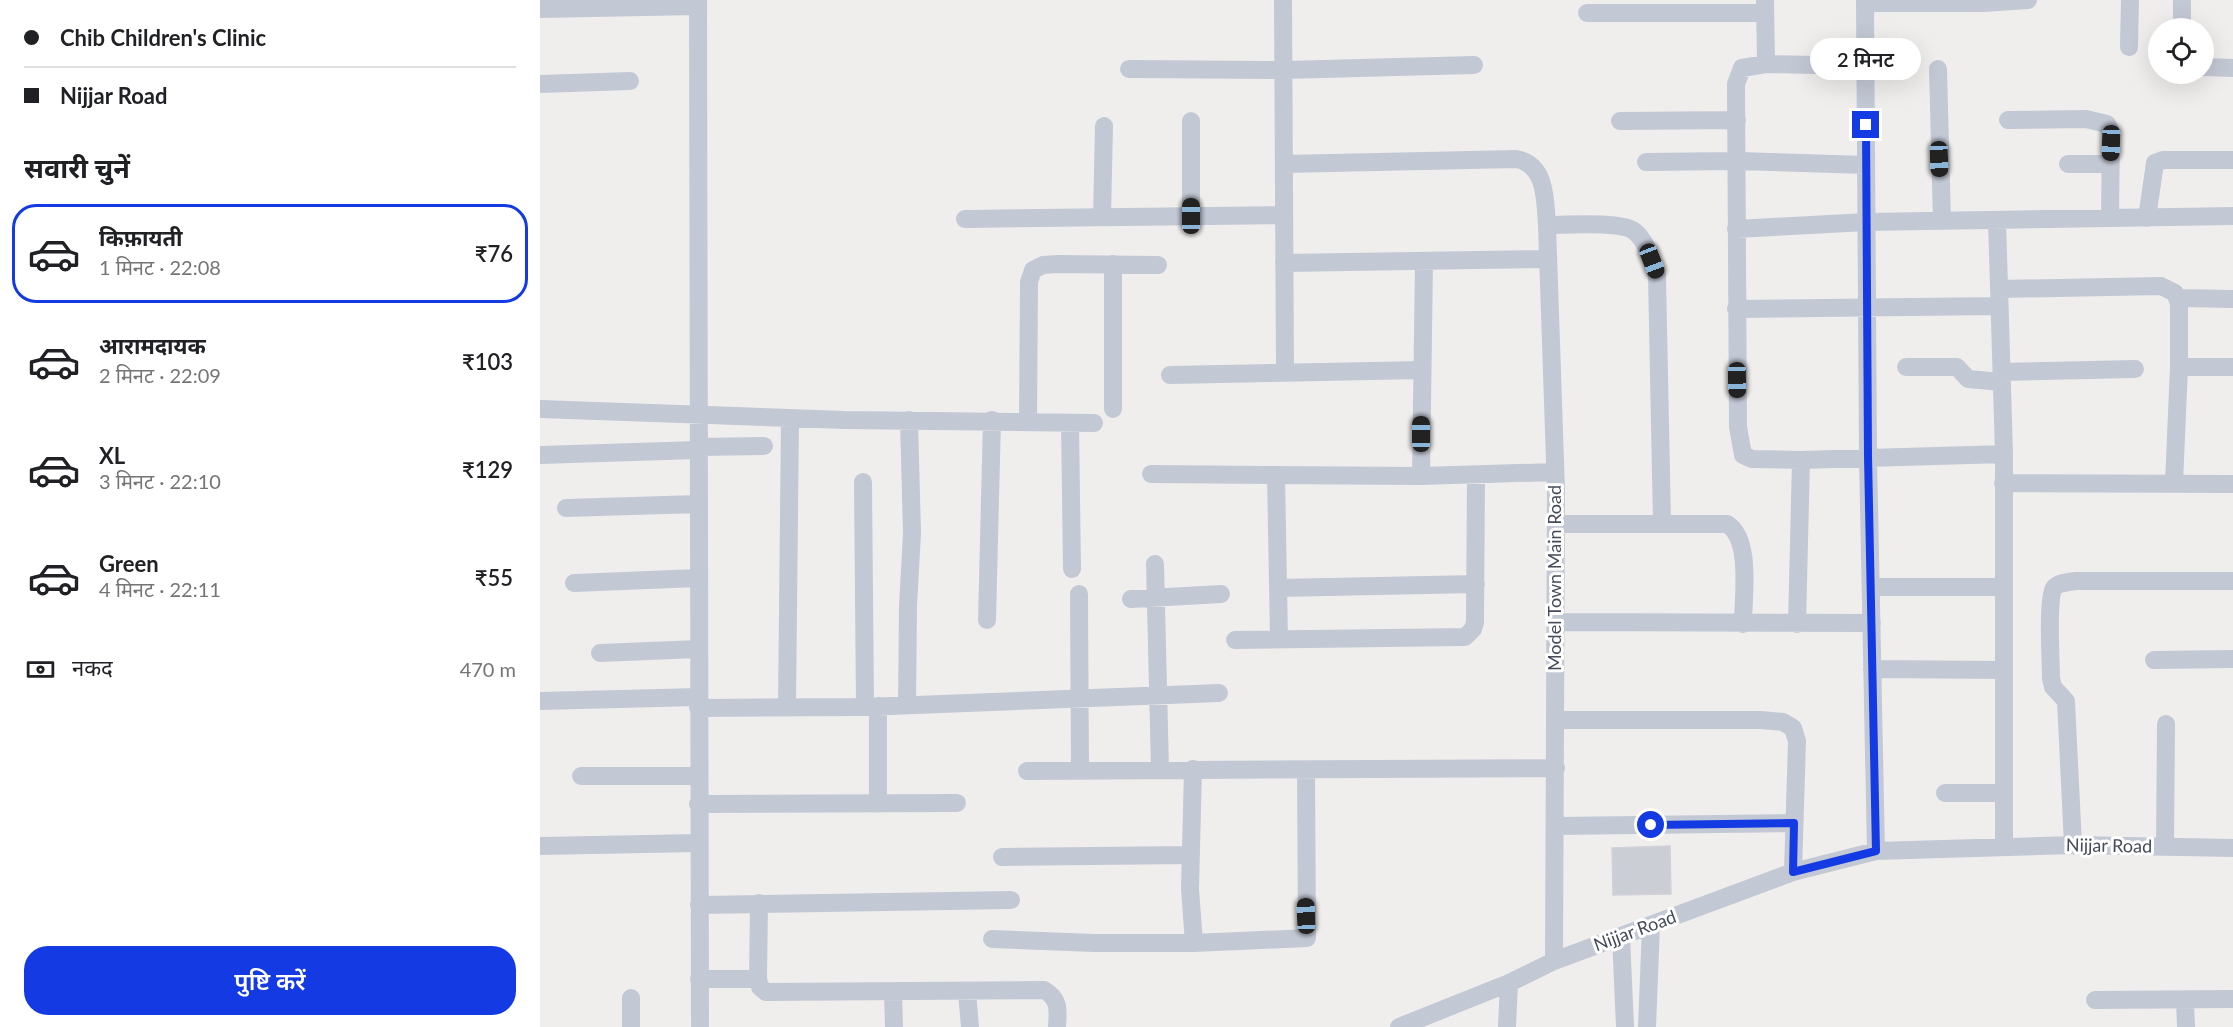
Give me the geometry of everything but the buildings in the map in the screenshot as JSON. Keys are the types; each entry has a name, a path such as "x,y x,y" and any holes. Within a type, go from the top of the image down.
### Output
{"street":[{"path":"1283,0 1285,373"},
{"path":"1876,851 1868,456 1865,1 1983,3 2028,0"},
{"path":"2128,47 2130,0"},
{"path":"2182,0 2182,18"},
{"path":"540,9 698,3 697,449 700,1027"},
{"path":"1587,13 1765,6 1766,64"},
{"path":"1866,66 1766,64 1742,68 1738,74 1736,309 1738,427 1743,455 1752,459 1801,460 1868,456 2004,454"},
{"path":"1129,69 1284,70 1474,65"},
{"path":"2214,68 2233,68"},
{"path":"1938,69 1942,221"},
{"path":"540,84 630,81"},
{"path":"1191,120 1191,216"},
{"path":"1620,121 1737,120"},
{"path":"2008,120 2099,120 2107,124 2111,132 2110,218"},
{"path":"1102,217 1104,126"},
{"name":"Model Town Main Road","path":"1284,164 1516,159 1525,161 1535,168 1545,195 1556,524 1554,961"},
{"path":"2147,218 2155,163 2163,160 2233,160"},
{"path":"1646,162 1737,161 1866,165"},
{"path":"2068,164 2110,164"},
{"path":"965,219 1284,214"},
{"path":"1736,229 1866,222 2233,216"},
{"path":"1997,220 2004,454 2004,847"},
{"path":"1547,225 1620,226 1634,230 1646,247 1657,276 1662,523"},
{"path":"1284,262 1546,259"},
{"path":"1421,476 1424,262"},
{"path":"1028,422 1029,282 1033,270 1058,264 1158,265"},
{"path":"1113,264 1113,409"},
{"path":"1736,309 1867,309 2161,286 2175,293 2179,303"},
{"path":"2174,483 2179,368 2179,298 2233,299"},
{"path":"1906,368 1957,367 1968,379 2135,369"},
{"path":"2179,368 2233,367"},
{"path":"1170,375 1422,370"},
{"path":"540,409 790,418 1094,423"},
{"path":"787,707 790,418"},
{"path":"907,705 908,606 912,533 909,420"},
{"path":"987,620 992,420"},
{"path":"1070,423 1072,569"},
{"path":"540,455 764,446"},
{"path":"1797,624 1801,460"},
{"path":"1151,474 1421,476 1555,472"},
{"path":"1276,475 1280,639"},
{"path":"1235,640 1465,637 1473,629 1475,622 1476,475"},
{"path":"863,482 871,707 878,804"},
{"path":"2003,483 2233,484"},
{"path":"566,508 698,504"},
{"path":"1556,524 1726,524 1737,532 1743,552 1743,624"},
{"path":"1155,564 1160,770"},
{"path":"574,583 698,578"},
{"path":"2073,845 2066,701 2054,687 2051,678 2050,601 2054,588 2062,583 2076,581 2233,581"},
{"path":"1278,588 1476,584"},
{"path":"1871,587 2004,587"},
{"path":"1079,594 1080,771"},
{"path":"1131,599 1221,594"},
{"path":"1555,622 1872,623"},
{"path":"600,653 698,649"},
{"path":"2154,660 2233,659"},
{"path":"1872,669 2003,670"},
{"path":"540,701 698,702 787,707 871,707 1219,693"},
{"path":"1555,720 1783,722 1792,728 1797,741 1793,872"},
{"path":"2165,847 2166,724"},
{"path":"1027,771 1556,768"},
{"path":"1193,769 1190,889 1194,943"},
{"path":"992,939 1052,943 1194,943 1307,938 1304,821 1306,771"},
{"path":"581,776 698,776"},
{"path":"1945,793 2004,793"},
{"path":"699,804 957,803"},
{"path":"1556,826 1794,823"},
{"path":"540,846 699,843"},
{"name":"Nijjar Road","path":"1399,1027 1509,983 1554,961 1793,872 1876,851 2073,845 2233,848"},
{"path":"1002,857 1191,855"},
{"path":"699,905 1011,900"},
{"path":"759,903 758,979 760,987 766,992 1044,990 1055,998 1058,1007 1057,1027"},
{"path":"1647,1027 1651,926"},
{"path":"1621,936 1624,1027"},
{"path":"699,979 758,979"},
{"path":"1507,1027 1509,983"},
{"path":"893,992 894,1027"},
{"path":"967,992 970,1027"},
{"path":"631,998 631,1027"},
{"path":"2096,1000 2233,999"},
{"path":"2185,1001 2186,1027"}],"route":[{"path":"1651,825 1794,823 1793,872 1876,851 1868,456 1866,125"}]}
